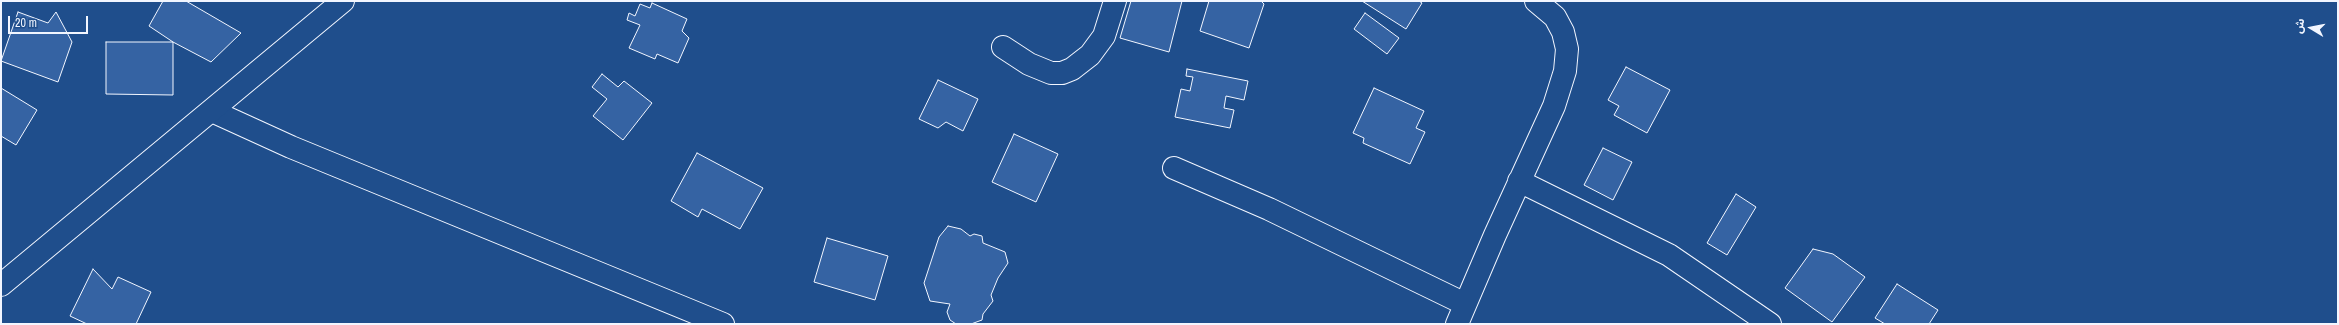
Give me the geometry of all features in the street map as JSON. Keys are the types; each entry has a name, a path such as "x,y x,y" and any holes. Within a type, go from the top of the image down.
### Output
{"street":[{"path":"1,285 343,1"},
{"path":"1003,47 1029,64 1050,73 1062,73 1072,69 1090,55 1104,36 1115,1"},
{"path":"1458,324 1465,304 1519,181 1554,106 1565,71 1567,49 1563,32 1555,17 1536,1"},
{"path":"212,111 305,153 723,324"},
{"path":"1174,168 1269,209 1465,304"},
{"path":"1519,181 1669,255 1770,324"}],"building":[{"path":"163,1 186,1 241,33 211,62 173,42 149,26"},
{"path":"1131,1 1182,1 1169,52 1120,38"},
{"path":"1209,1 1261,1 1264,4 1249,48 1200,31"},
{"path":"1362,1 1419,1 1422,3 1406,29"},
{"path":"652,3 687,19 682,31 689,38 678,63 657,54 655,59 629,48 640,25 627,20 629,13 635,16 640,4 650,8"},
{"path":"18,12 48,23 56,12 72,42 58,82 1,61"},
{"path":"1365,13 1399,38 1387,54 1354,29"},
{"path":"106,42 173,42 173,95 106,94"},
{"path":"1626,67 1670,90 1647,133 1614,115 1619,106 1608,100"},
{"path":"1187,69 1248,81 1244,100 1226,96 1224,108 1234,110 1230,128 1175,117 1181,89 1190,91 1193,77 1186,76"},
{"path":"602,74 618,87 624,81 652,103 623,140 593,116 607,99 592,87"},
{"path":"938,80 978,99 963,131 946,122 938,128 919,119"},
{"path":"1,88 37,110 16,145 1,136"},
{"path":"1374,88 1424,111 1416,128 1425,132 1410,164 1363,143 1364,138 1353,133"},
{"path":"1014,134 1058,154 1036,202 992,182"},
{"path":"1603,148 1632,162 1613,200 1584,185"},
{"path":"697,153 763,188 740,229 702,209 698,217 671,201"},
{"path":"1736,194 1756,207 1727,255 1707,243"},
{"path":"948,226 961,229 970,236 974,234 982,236 983,243 1005,252 1008,263 998,278 991,295 993,301 983,314 982,320 971,324 956,324 950,320 947,312 950,304 930,301 924,283 939,237"},
{"path":"827,238 888,256 875,300 814,282"},
{"path":"1813,249 1833,254 1865,277 1832,322 1785,288"},
{"path":"93,269 112,289 118,277 151,292 136,324 87,324 70,316"},
{"path":"1897,284 1938,310 1929,324 1885,324 1875,318"}]}
